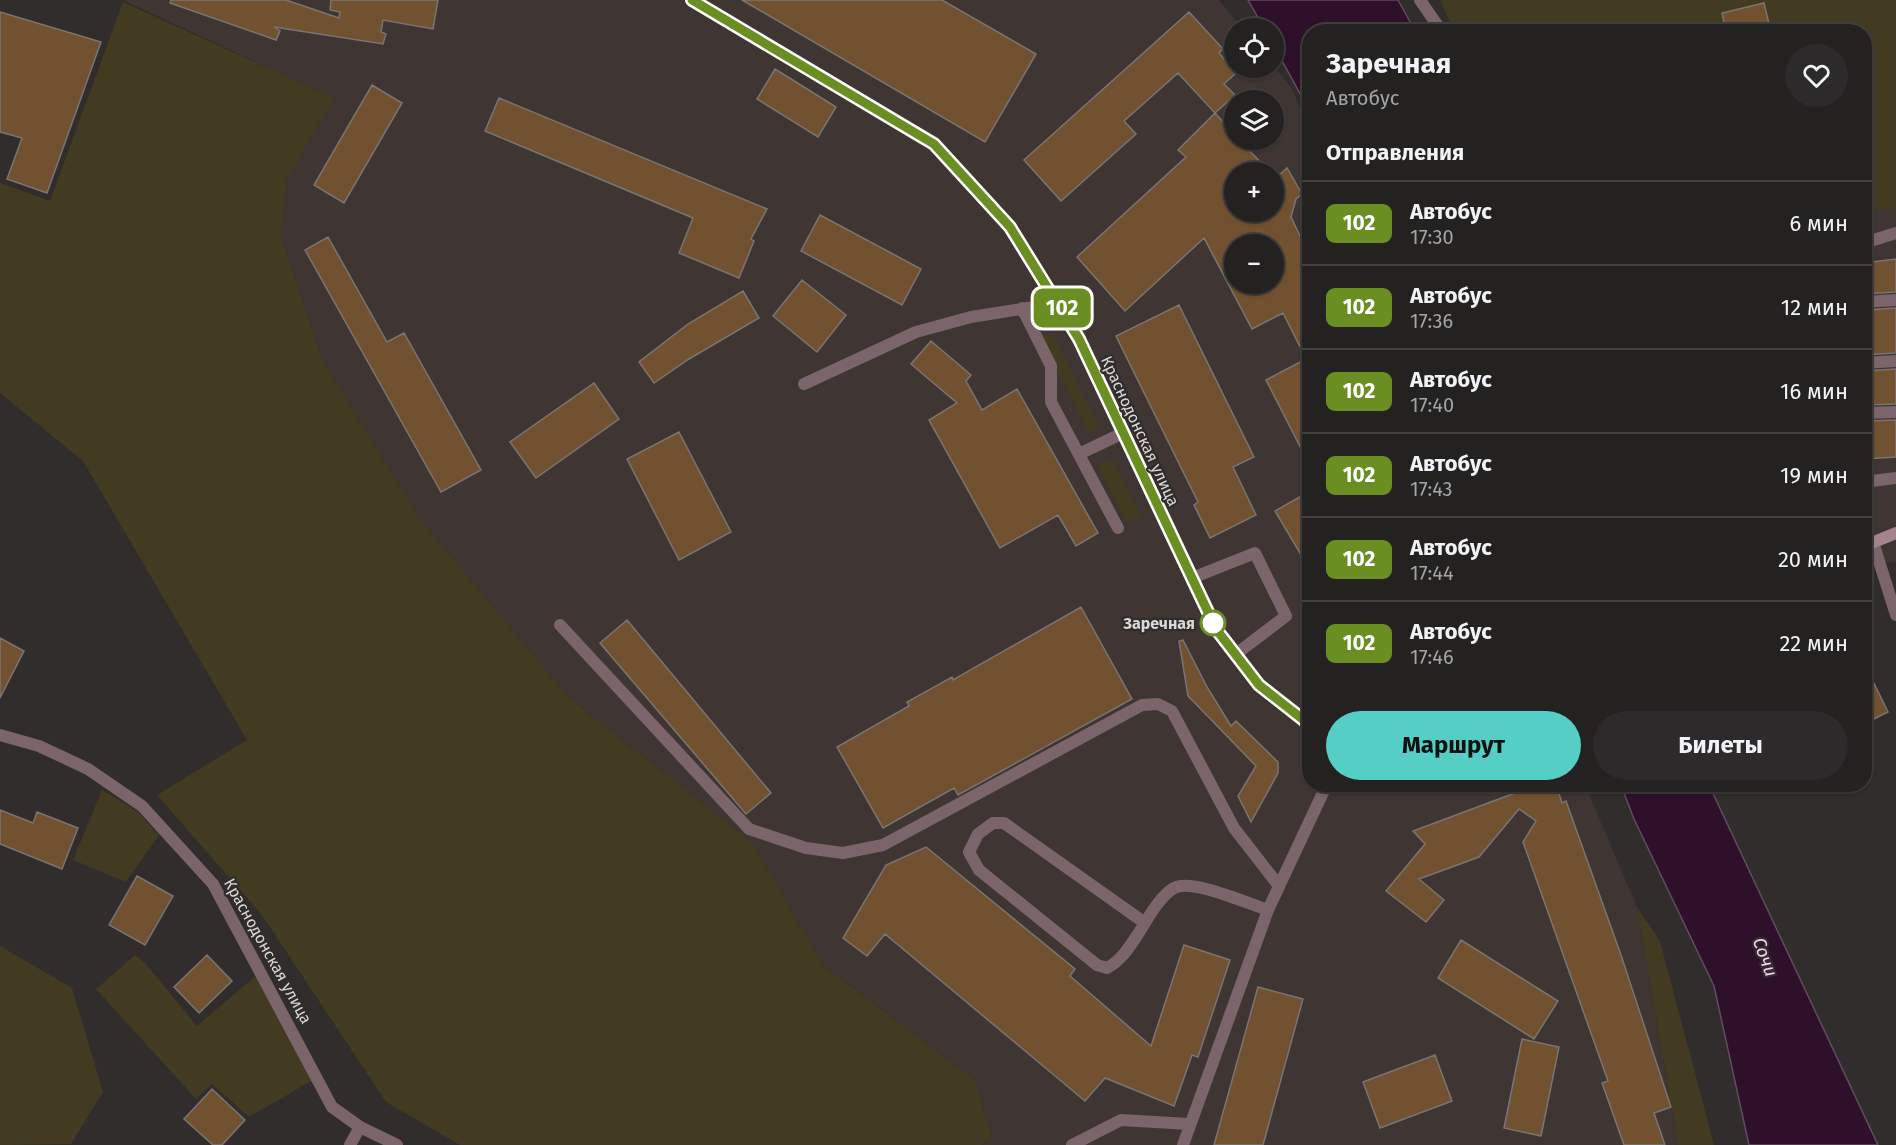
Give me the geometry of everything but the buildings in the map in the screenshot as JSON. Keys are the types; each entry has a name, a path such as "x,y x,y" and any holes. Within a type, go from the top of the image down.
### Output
{"main road":[{"path":"1872,543 1896,533"}],"street":[{"name":"Краснодонская улица","path":"692,0 934,144 1010,227 1059,303 1216,629 1259,685 1302,719"},
{"path":"1420,0 1436,24"},
{"path":"1872,240 1896,233"},
{"path":"1872,302 1896,300"},
{"path":"804,384 916,332 971,317 1059,303"},
{"path":"1022,309 1051,366 1051,402 1118,528"},
{"path":"1872,362 1896,361"},
{"path":"1872,413 1896,412"},
{"path":"1079,454 1123,433"},
{"path":"1872,481 1896,478"},
{"path":"1872,552 1896,615"},
{"path":"1192,578 1255,553 1286,616 1236,654"},
{"path":"560,625 749,829 806,848 843,854 884,845 1142,705 1158,704 1172,711 1234,828 1279,886"},
{"name":"Краснодонская улица","path":"0,735 39,746 97,775 142,806 213,884 280,1005 332,1107 360,1127 397,1145"},
{"path":"1183,1145 1268,910 1323,792"},
{"path":"1144,923 1004,823 993,822 978,834 969,852 979,870 1097,965 1107,968 1119,961 1144,923 1175,887 1185,885 1268,910"},
{"path":"1072,1145 1121,1120 1189,1124"},
{"path":"350,1145 360,1127"}],"shaded area":[{"path":"123,0 1219,0 1234,18 1224,18 1224,78 1283,78 1292,89 1302,114 1302,792 1588,792 1637,907 1678,1145 982,1145 992,1136 975,1080 824,966 751,841 570,699 420,519 322,359 281,236 287,180 333,98"},
{"path":"1440,0 1896,0 1896,209 1872,208 1872,24 1451,24"},
{"path":"123,2 334,98 287,180 281,236 322,359 420,519 570,699 751,841 824,966 975,1080 992,1136 982,1145 460,1145 386,1102 262,915 157,795 247,740 83,461 0,393 0,183 50,201"},
{"path":"1872,208 1896,209 1896,563 1872,560"},
{"path":"1052,332 1099,427 1088,433 1041,337"},
{"path":"1113,459 1141,516 1126,523 1098,466"},
{"path":"102,790 137,811 159,835 126,882 73,860"},
{"path":"1637,907 1660,941 1714,1145 1678,1145"},
{"path":"0,946 72,988 103,1092 71,1144 0,1145"},
{"path":"135,955 145,963 197,1026 258,974 313,1080 249,1117 212,1084 196,1099 96,989"}],"water":[{"path":"1248,0 1398,0 1411,24 1302,24 1302,97 1284,64 1284,18 1258,18"},
{"name":"Сочи","path":"1624,792 1712,792 1878,1145 1749,1145 1714,986 1634,819"}],"bus line":[{"name":"102","path":"692,0 934,144 1010,227 1059,303 1079,339 1216,629 1259,685 1302,719"}],"place":[{"name":"Заречная","path":"1213,623"}]}
